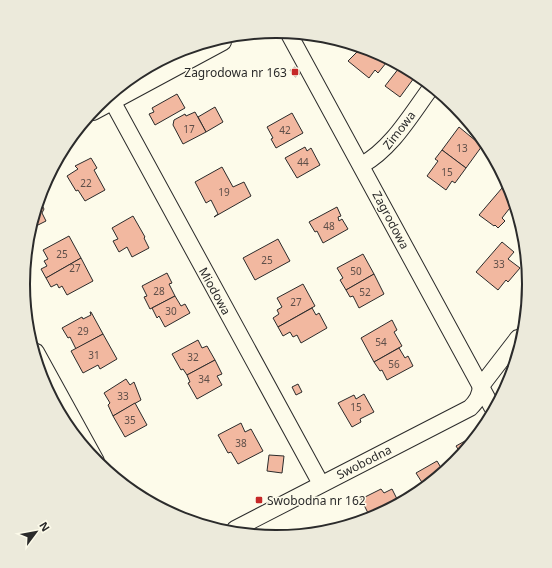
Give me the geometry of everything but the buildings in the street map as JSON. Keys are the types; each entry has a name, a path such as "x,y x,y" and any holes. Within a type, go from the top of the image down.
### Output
{"street":[{"name":"Zagrodowa","path":"292,39 362,165 491,404"},
{"path":"119,95 217,45"},
{"name":"Zimowa","path":"362,165 371,160 390,143 428,91"},
{"name":"Miodowa","path":"112,101 321,484"},
{"name":"Swobodna","path":"239,527 470,408 480,395 481,386 515,342"},
{"path":"46,369 81,434"}],"place":[{"name":"Zagrodowa nr 163","path":"295,72"},
{"name":"Swobodna nr 162","path":"259,500"}]}
